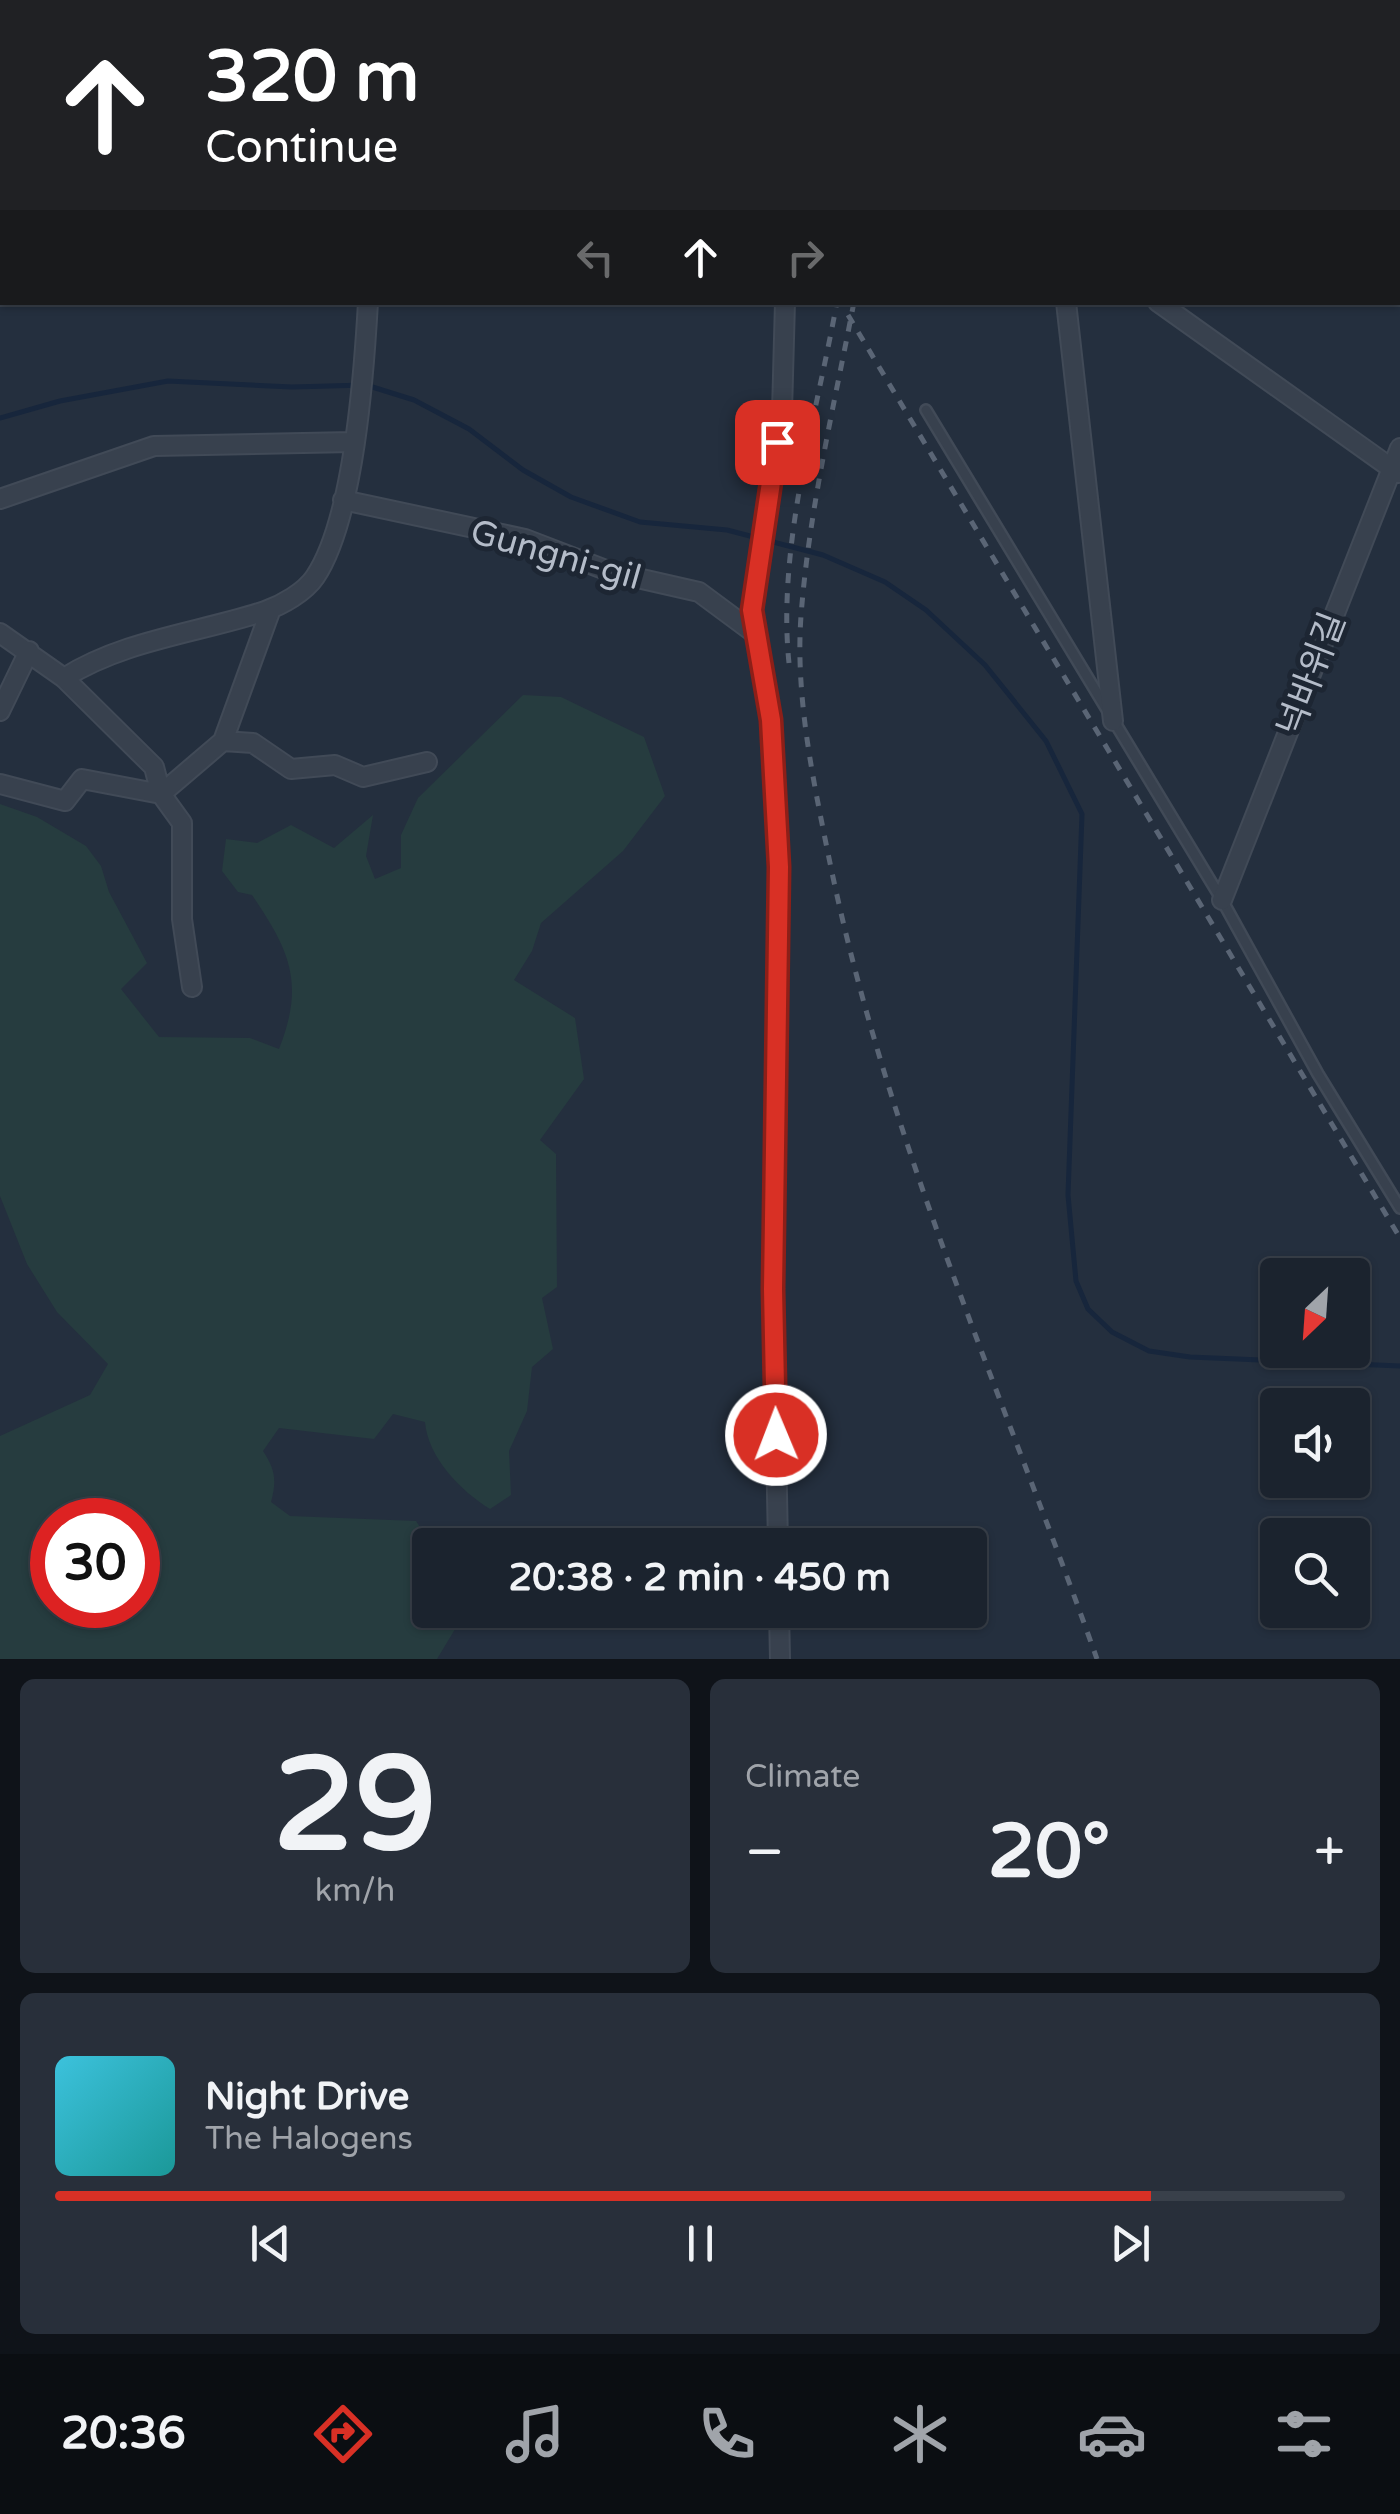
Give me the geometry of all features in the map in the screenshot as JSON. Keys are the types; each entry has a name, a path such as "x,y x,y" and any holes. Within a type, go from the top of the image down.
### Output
{"street":[{"path":"778,1528 773,1289 779,867 771,720 752,610 782,412 786,305"},
{"path":"1066,305 1113,721"},
{"path":"1162,305 1396,472"},
{"path":"64,678 86,664 143,644 271,608 313,580 332,544 343,500 368,309"},
{"path":"0,498 154,446 354,433"},
{"name":"넉바위길","path":"1222,900 1396,472 1400,448"},
{"name":"Gungni-gil","path":"343,500 525,538 612,572 699,592 757,636"},
{"path":"161,794 223,742 271,608"},
{"path":"0,633 64,678 154,768 161,794 182,823 182,919 192,987"},
{"path":"0,711 29,652"},
{"path":"223,742 253,744 291,770 335,765 362,777 427,762"},
{"path":"0,784 65,801 82,779 161,794"},
{"path":"779,1628 780,1659"}],"lane":[{"path":"926,410 1222,900 1318,1074 1400,1208"}],"green space":[{"path":"523,695 561,697 644,737 665,796 623,851 541,923 532,951 514,980 575,1018 584,1079 540,1140 556,1154 557,1287 542,1298 553,1349 532,1367 527,1411 509,1451 511,1495 490,1509 479,1502 439,1461 425,1422 393,1414 374,1439 279,1428 263,1451 274,1475 271,1502 290,1516 416,1521 421,1528 412,1528 412,1628 456,1628 437,1659 0,1659 0,1436 90,1395 108,1364 57,1312 27,1264 0,1196 0,804 37,817 86,846 101,866 109,892 147,963 121,989 159,1037 250,1038 279,1049 291,1005 290,968 276,933 252,895 238,892 222,871 226,839 257,843 291,825 334,848 373,815 366,856 375,879 401,868 401,835 418,798"}],"waterway":[{"path":"0,418 60,401 168,381 292,387 366,385 414,400 469,429 523,470 571,497 640,522 727,530 823,555 885,582 926,610 985,665 1046,741 1082,814 1068,1195 1076,1281 1088,1309 1112,1332 1149,1351 1190,1357 1400,1366"}],"railway":[{"path":"789,663 788,575 793,529 836,305"},
{"path":"853,305 816,497 801,616 803,709 812,772 854,966 915,1167 1097,1659"},
{"path":"848,315 1400,1238"}],"route":[{"path":"776,1435 773,1289 779,867 771,720 752,610 777,442"}]}
